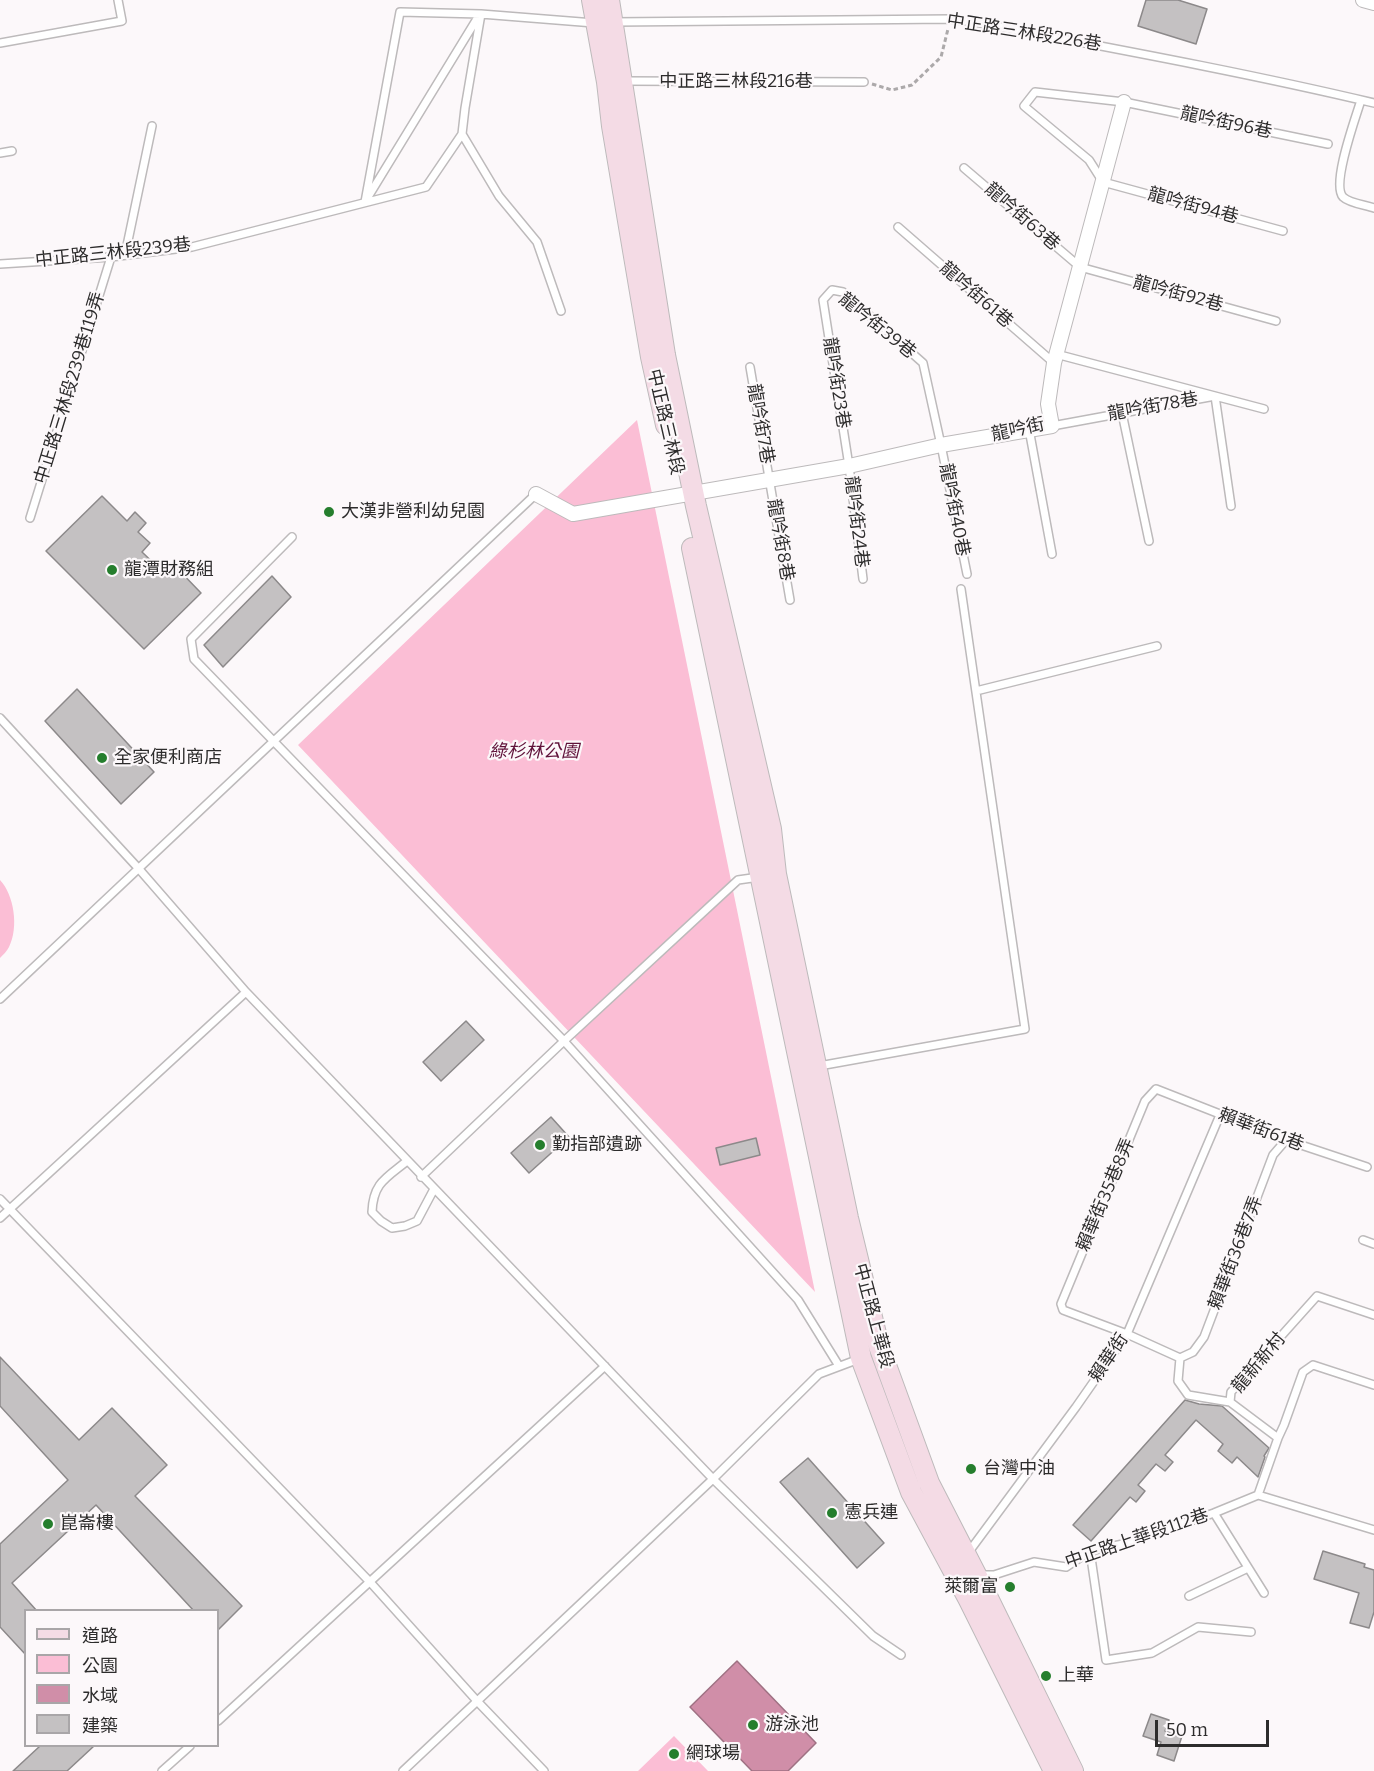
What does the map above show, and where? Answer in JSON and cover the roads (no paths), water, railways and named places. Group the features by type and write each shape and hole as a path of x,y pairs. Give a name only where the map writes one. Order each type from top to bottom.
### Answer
{"main road":[{"name":"中正路三林段","path":"592,0 604,23 665,355 688,495 753,842"},
{"name":"中正路三林段","path":"604,23 609,0"},
{"name":"中正路三林段","path":"688,495 771,829"},
{"name":"中正路上華段","path":"771,829 768,875 861,1358 911,1492 1054,1771"},
{"name":"中正路上華段","path":"753,842 768,875 817,1067 848,1218 879,1346 929,1483 1073,1771"}],"street":[{"name":"龍吟街","path":"536,494 573,514 849,466 941,445 1052,426 1048,404 1055,358 1124,102"}],"lane":[{"path":"0,43 122,21 118,0"},
{"path":"365,202 400,12 481,14 604,23"},
{"path":"365,202 481,14"},
{"name":"中正路三林段239巷","path":"0,264 111,257 192,247 426,187 462,134 481,14"},
{"name":"中正路三林段226巷","path":"604,23 951,19 1177,60 1374,103"},
{"name":"中正路三林段216巷","path":"614,82 864,82"},
{"name":"龍吟街96巷","path":"1103,182 1089,160 1024,106 1035,92 1124,102 1328,144"},
{"path":"1361,100 1345,148 1340,185 1341,195 1345,199 1374,208"},
{"path":"125,255 152,126"},
{"path":"462,134 499,196 537,242 561,311"},
{"path":"0,153 12,151"},
{"name":"龍吟街63巷","path":"964,168 1080,267"},
{"name":"龍吟街94巷","path":"1103,182 1283,231"},
{"name":"龍吟街61巷","path":"898,227 1055,358"},
{"name":"中正路三林段239巷119弄","path":"30,518 111,257"},
{"name":"龍吟街92巷","path":"1080,267 1275,321"},
{"name":"龍吟街39巷","path":"824,300 832,290 843,292 923,363 941,445"},
{"name":"龍吟街23巷","path":"824,300 849,466"},
{"path":"1055,358 1264,409"},
{"name":"龍吟街7巷","path":"750,367 769,480"},
{"name":"龍吟街78巷","path":"1052,426 1215,396 1231,506"},
{"path":"1122,413 1149,541"},
{"path":"1029,429 1052,554"},
{"name":"龍吟街40巷","path":"941,445 967,574"},
{"name":"龍吟街24巷","path":"849,466 863,579"},
{"name":"龍吟街8巷","path":"769,480 790,600"},
{"path":"0,999 536,494"},
{"path":"292,537 191,639 194,659 564,1041 798,1300 839,1366"},
{"path":"817,1067 1025,1029 961,589"},
{"path":"976,691 1157,646"},
{"path":"0,718 139,868 246,992 421,1177 713,1479 873,1636 901,1655"},
{"path":"421,1177 738,880 768,875"},
{"path":"0,1218 246,992"},
{"name":"賴華街61巷","path":"1156,1089 1286,1140 1367,1167"},
{"name":"賴華街35巷8弄","path":"1127,1334 1063,1310 1061,1304 1145,1101 1156,1089"},
{"name":"賴華街","path":"955,1576 966,1556 1127,1334 1220,1115"},
{"name":"賴華街36巷7弄","path":"1180,1358 1193,1352 1204,1337 1273,1155 1286,1140"},
{"path":"407,1161 379,1184 375,1192 372,1212 392,1228 405,1226 417,1221 434,1189"},
{"path":"0,1199 370,1582 477,1701 544,1771"},
{"path":"1363,1240 1374,1244"},
{"name":"龍新新村","path":"1278,1438 1230,1402 1231,1392 1317,1296 1374,1315"},
{"path":"1127,1334 1180,1358 1178,1381 1188,1395 1230,1402"},
{"path":"403,1771 713,1479 819,1374 861,1358 879,1346"},
{"path":"1374,1384 1313,1365 1304,1372 1258,1495 1374,1530"},
{"path":"219,1720 605,1366"},
{"name":"中正路上華段112巷","path":"955,1576 994,1575 1034,1562 1066,1567 1090,1551 1124,1544 1258,1495"},
{"path":"1214,1513 1264,1593"},
{"path":"1090,1551 1106,1660 1152,1653 1198,1628 1251,1632"},
{"path":"1189,1596 1248,1568"},
{"path":"162,1771 189,1747"}],"water":[{"name":"游泳池","path":"737,1661 816,1743 788,1771 752,1771 690,1707"}],"place":[{"name":"大漢非營利幼兒園","path":"329,512"},
{"name":"龍潭財務組","path":"112,570"},
{"name":"全家便利商店","path":"102,758"},
{"name":"勤指部遺跡","path":"540,1145"},
{"name":"台灣中油","path":"971,1469"},
{"name":"憲兵連","path":"832,1513"},
{"name":"崑崙樓","path":"48,1524"},
{"name":"萊爾富","path":"1010,1587"},
{"name":"上華","path":"1046,1676"},
{"name":"游泳池","path":"753,1725"},
{"name":"網球場","path":"674,1754"}],"park label":[{"name":"綠杉林公園","path":"534,752"}]}
